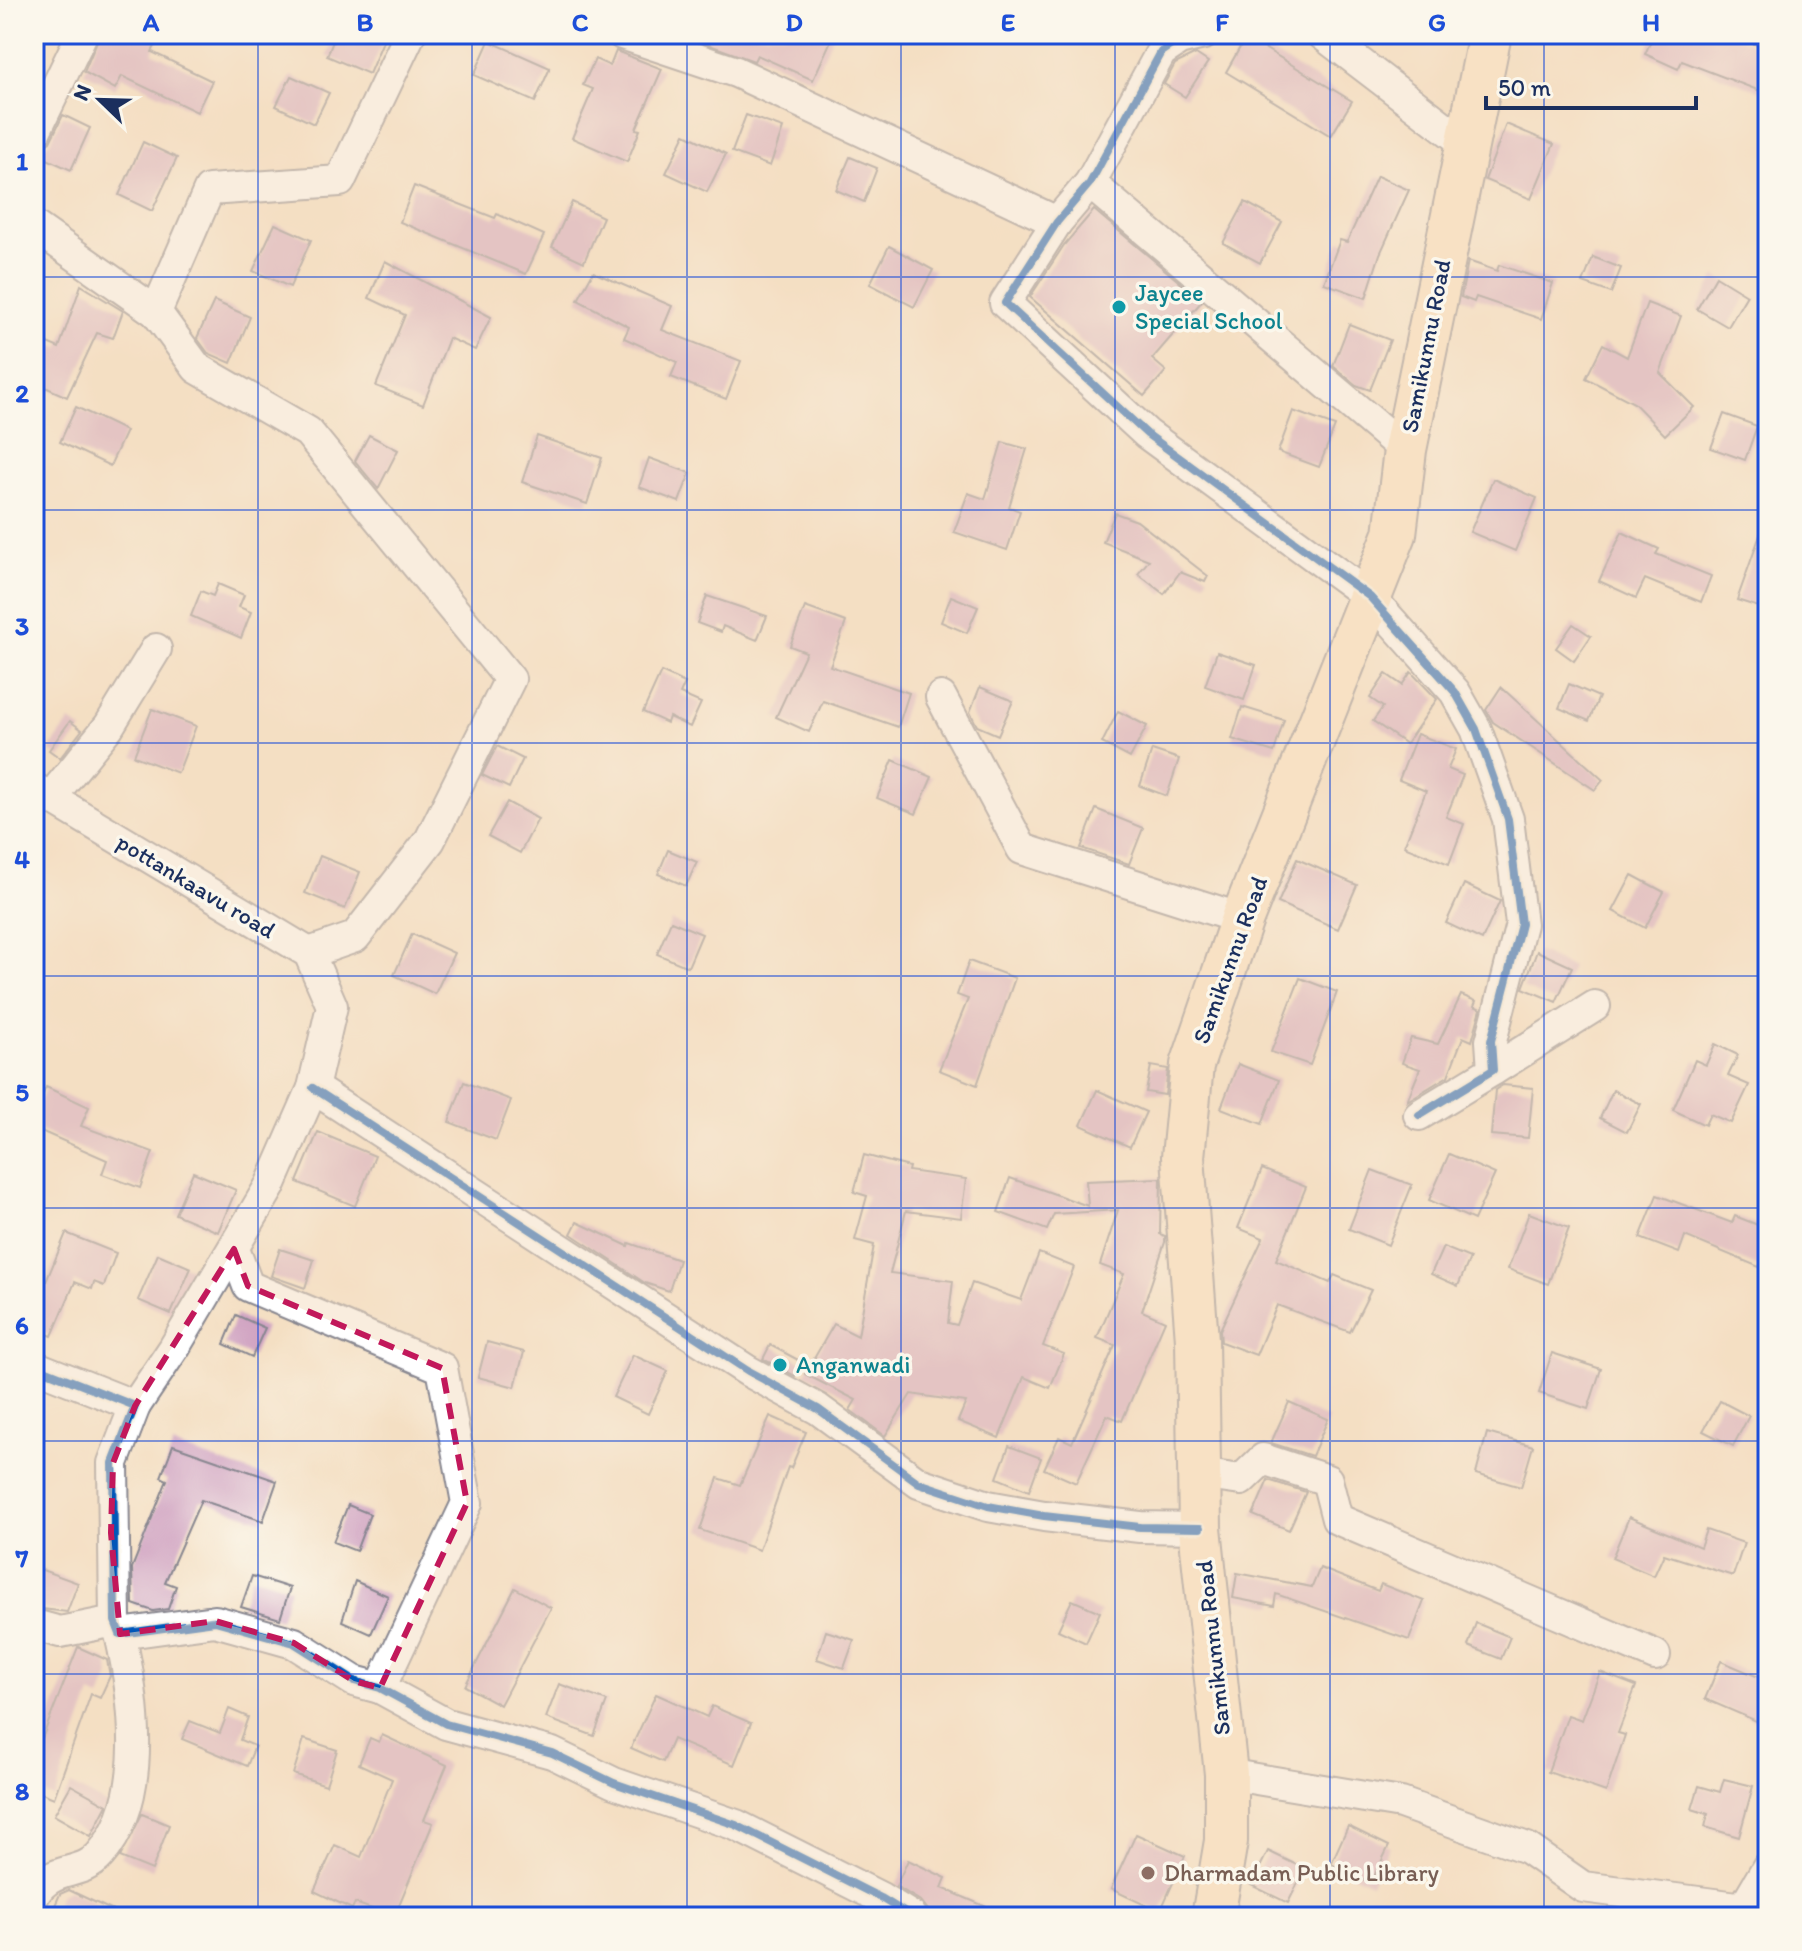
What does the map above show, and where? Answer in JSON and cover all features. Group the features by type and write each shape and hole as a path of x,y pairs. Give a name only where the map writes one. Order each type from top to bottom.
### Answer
{"main road":[{"name":"Samikunnu Road","path":"1213,1917 1226,1841 1226,1774 1200,1528 1197,1340 1183,1157 1192,1065 1242,919 1395,534 1405,450 1490,34"}],"street":[{"path":"34,134 82,34"},
{"path":"156,312 209,190 340,181 410,34"},
{"path":"622,34 736,72 1057,222"},
{"path":"1204,34 1179,40 1161,52 1090,183 1057,222 1005,303 1147,434 1370,597 1455,692 1476,729 1508,819 1521,924 1491,1041 1493,1070"},
{"path":"1322,34 1466,144"},
{"path":"1090,183 1405,450"},
{"path":"34,226 156,312 197,368 308,432 510,679 430,840 355,937 309,953 332,1006 313,1088 270,1186 135,1406 113,1463 117,1627 136,1721 129,1788 119,1824 100,1855 89,1864 46,1878 34,1895"},
{"path":"42,793 109,726 156,649"},
{"path":"941,697 1022,849 1242,919"},
{"name":"pottankaavu road","path":"42,793 309,953"},
{"path":"1419,1115 1595,1006"},
{"path":"313,1088 748,1371 818,1409 919,1483 988,1506 1044,1516 1140,1527 1200,1528"},
{"path":"234,1249 248,1286 442,1368 467,1503 380,1688"},
{"path":"34,1366 135,1406"},
{"path":"1199,1474 1241,1480 1263,1459 1327,1480 1337,1519 1655,1655"},
{"path":"34,1625 60,1632 215,1621 294,1643 354,1681 380,1688 446,1724 552,1753 614,1783 736,1825 877,1907 912,1917"},
{"path":"1226,1774 1401,1803 1527,1848 1583,1887 1750,1911 1768,1866"}],"highlighted area":[{"path":"234,1249 248,1286 442,1368 467,1503 380,1688 354,1681 294,1643 215,1621 120,1634 111,1533 113,1463 135,1406"}],"building":[{"path":"100,34 161,34 152,52 212,81 197,112 122,76 115,89 84,72"},
{"path":"336,34 386,34 369,74 327,56"},
{"path":"679,34 834,34 813,80 757,55 754,61"},
{"path":"1654,34 1727,34 1768,49 1768,68 1760,91 1682,61 1678,69 1645,54"},
{"path":"1246,37 1352,101 1331,136 1226,72"},
{"path":"489,41 550,68 535,102 474,75"},
{"path":"616,51 662,69 636,129 640,130 627,162 572,138 593,89 583,85 595,59 610,66"},
{"path":"1196,54 1208,62 1185,97 1164,84 1175,64"},
{"path":"291,76 329,93 314,124 276,106"},
{"path":"63,115 90,128 71,170 34,153 50,142"},
{"path":"746,115 783,128 770,166 732,152"},
{"path":"1506,124 1554,144 1531,199 1485,180"},
{"path":"685,134 726,154 707,192 666,173"},
{"path":"143,142 177,158 152,211 119,195"},
{"path":"850,157 877,168 864,202 836,190"},
{"path":"1377,176 1409,190 1380,254 1366,298 1324,283 1340,240 1347,242"},
{"path":"414,186 495,218 497,214 544,235 526,274 400,222"},
{"path":"572,202 603,217 584,262 552,247"},
{"path":"1245,202 1282,222 1260,263 1223,243"},
{"name":"Jaycee Special School","path":"1094,210 1202,301 1152,359 1166,371 1144,396 1030,297 1064,245"},
{"path":"275,224 311,240 290,287 253,271"},
{"path":"889,246 933,270 914,307 870,284"},
{"path":"1593,257 1621,268 1611,293 1583,283"},
{"path":"385,261 491,317 475,350 449,338 423,405 376,386 405,315 369,298"},
{"path":"1468,261 1497,271 1499,265 1553,283 1541,319 1476,297 1474,302 1461,297"},
{"path":"593,272 672,306 662,330 741,361 726,399 671,377 677,362 624,338 629,327 578,300"},
{"path":"1716,276 1747,295 1728,327 1697,309"},
{"path":"81,285 123,311 113,338 97,333 67,397 34,382 34,354 40,340 59,348"},
{"path":"214,301 250,317 231,363 208,353 197,338"},
{"path":"1647,303 1681,316 1660,373 1694,407 1665,435 1634,403 1586,378 1603,344 1627,357"},
{"path":"1349,324 1390,340 1370,390 1356,385 1333,366"},
{"path":"76,407 126,431 110,466 60,442"},
{"path":"1293,411 1335,426 1319,467 1278,452"},
{"path":"1724,414 1757,426 1745,460 1711,448"},
{"path":"369,435 398,450 378,489 355,461"},
{"path":"537,436 602,458 587,504 522,482"},
{"path":"1002,442 1027,449 1009,507 1020,511 1007,550 954,532 968,493 985,499"},
{"path":"649,458 690,473 679,502 639,487"},
{"path":"1493,479 1537,498 1515,551 1470,532"},
{"path":"1115,513 1137,521 1208,576 1205,582 1180,572 1164,594 1138,574 1149,560 1103,542"},
{"path":"1765,521 1768,522 1768,610 1737,600"},
{"path":"1622,532 1659,549 1656,554 1711,576 1701,602 1645,579 1636,598 1599,581"},
{"path":"218,584 244,595 239,607 251,612 241,638 191,616 201,591 213,596"},
{"path":"707,596 767,616 757,640 723,626 721,632 697,623"},
{"path":"951,596 978,607 967,633 941,622"},
{"path":"805,607 846,622 830,666 909,693 898,727 823,701 809,732 776,717 806,652 790,646"},
{"path":"1573,624 1591,636 1574,661 1556,648"},
{"path":"1217,652 1256,665 1244,700 1205,686"},
{"path":"661,672 685,683 680,694 701,703 690,727 669,717 667,723 643,712"},
{"path":"1411,672 1437,699 1406,744 1373,721 1383,707 1370,698 1386,674 1402,685"},
{"path":"1569,684 1599,697 1589,721 1559,708"},
{"path":"980,687 1013,701 998,735 977,726 970,712"},
{"path":"1501,687 1603,780 1595,790 1493,722 1486,710"},
{"path":"1242,707 1284,720 1274,752 1232,739"},
{"path":"152,709 196,726 178,773 134,756"},
{"path":"1118,711 1147,726 1130,758 1102,743"},
{"path":"70,721 82,730 60,758 49,750"},
{"path":"1417,734 1456,749 1448,769 1463,775 1446,817 1464,824 1449,864 1404,846 1426,791 1399,780"},
{"path":"497,746 523,759 509,788 482,775"},
{"path":"1152,750 1179,759 1167,796 1140,786"},
{"path":"893,760 932,777 916,814 877,798"},
{"path":"507,802 538,819 520,853 488,836"},
{"path":"1096,809 1143,828 1129,864 1081,848"},
{"path":"668,850 697,862 686,886 658,874"},
{"path":"320,856 360,872 345,909 305,893"},
{"path":"1297,859 1357,885 1338,929 1278,903"},
{"path":"1632,875 1664,892 1645,928 1613,911"},
{"path":"1464,884 1500,901 1482,940 1446,923"},
{"path":"671,921 702,934 688,967 657,954"},
{"path":"412,934 454,953 435,994 394,975"},
{"path":"1537,951 1572,967 1556,1002 1523,988"},
{"path":"969,961 1015,978 977,1085 939,1070 968,999 957,995"},
{"path":"1300,978 1337,992 1310,1065 1271,1052"},
{"path":"1461,995 1476,1001 1474,1006 1481,1009 1472,1041 1463,1037 1448,1076 1407,1101 1420,1069 1402,1063 1411,1038 1438,1044"},
{"path":"1715,1044 1738,1055 1728,1076 1749,1085 1731,1123 1710,1114 1705,1125 1673,1110 1695,1060 1706,1065"},
{"path":"1238,1064 1279,1080 1262,1124 1221,1108"},
{"path":"1151,1066 1168,1069 1165,1095 1146,1092"},
{"path":"464,1082 511,1100 496,1140 449,1122"},
{"path":"1503,1085 1533,1088 1528,1138 1491,1135 1495,1090"},
{"path":"46,1087 89,1107 81,1126 153,1152 140,1188 102,1174 107,1160 34,1128 34,1115"},
{"path":"1097,1090 1146,1112 1130,1147 1081,1125"},
{"path":"1613,1090 1641,1104 1627,1132 1600,1118"},
{"path":"318,1132 375,1156 355,1206 297,1182"},
{"path":"1449,1154 1495,1174 1474,1220 1429,1200"},
{"path":"864,1155 909,1167 908,1171 966,1179 961,1218 906,1211 890,1273 953,1281 948,1323 957,1325 972,1283 1021,1300 1039,1253 1074,1267 1043,1346 1064,1354 1050,1388 1024,1377 999,1438 958,1421 966,1402 911,1394 885,1436 850,1410 856,1400 805,1374 834,1324 858,1336 874,1245 855,1240 867,1196 854,1192"},
{"path":"1262,1169 1306,1187 1276,1260 1330,1283 1334,1275 1371,1290 1350,1332 1277,1305 1256,1355 1221,1342 1220,1330 1263,1238 1238,1228"},
{"path":"1372,1170 1412,1185 1388,1245 1349,1229"},
{"path":"193,1172 236,1190 218,1232 175,1214"},
{"path":"1010,1178 1088,1206 1086,1181 1161,1178 1160,1234 1165,1236 1165,1242 1142,1311 1165,1321 1122,1421 1107,1415 1076,1483 1044,1469 1059,1437 1072,1443 1115,1345 1097,1338 1124,1274 1100,1265 1118,1210 1054,1214 1047,1230 998,1212"},
{"path":"1657,1195 1732,1223 1735,1216 1768,1229 1768,1247 1759,1267 1685,1236 1679,1253 1640,1238"},
{"path":"1529,1213 1569,1228 1548,1284 1508,1269"},
{"path":"577,1222 628,1246 629,1243 679,1260 669,1291 645,1283 571,1234"},
{"path":"66,1233 116,1253 104,1286 94,1282 92,1289 75,1282 52,1336 34,1329 34,1297 39,1299"},
{"path":"1443,1247 1470,1258 1458,1286 1431,1274"},
{"path":"280,1249 314,1260 305,1288 271,1276"},
{"path":"158,1254 191,1268 171,1314 138,1300"},
{"path":"236,1315 265,1328 252,1357 224,1344"},
{"path":"487,1342 524,1352 515,1387 478,1377"},
{"path":"770,1345 802,1362 795,1376 763,1359"},
{"path":"1552,1353 1601,1369 1588,1409 1539,1393"},
{"path":"633,1355 668,1371 648,1414 613,1397"},
{"path":"1720,1401 1749,1416 1733,1446 1703,1431"},
{"path":"1289,1402 1328,1419 1312,1456 1271,1443"},
{"path":"770,1416 806,1432 791,1468 788,1467 759,1550 700,1530 718,1478 740,1485"},
{"path":"1487,1433 1533,1446 1521,1487 1476,1474"},
{"path":"173,1445 277,1481 263,1521 201,1500 165,1582 176,1586 168,1609 153,1611 133,1604 132,1568 167,1480 161,1477"},
{"path":"1009,1446 1041,1458 1029,1491 997,1478"},
{"path":"1268,1480 1306,1492 1289,1530 1253,1515"},
{"path":"348,1505 370,1514 356,1551 333,1542"},
{"path":"1629,1517 1700,1547 1706,1530 1744,1543 1733,1576 1664,1554 1654,1576 1612,1558"},
{"path":"34,1567 78,1583 67,1612 34,1608"},
{"path":"1320,1568 1378,1591 1381,1584 1424,1601 1409,1640 1276,1594 1274,1606 1233,1598 1237,1573 1312,1587"},
{"path":"252,1576 290,1588 280,1619 241,1607"},
{"path":"355,1581 388,1596 371,1634 342,1621"},
{"path":"515,1588 551,1608 500,1705 465,1686"},
{"path":"1072,1600 1100,1612 1086,1643 1058,1630"},
{"path":"1476,1623 1510,1637 1501,1659 1468,1646"},
{"path":"826,1631 854,1640 844,1668 817,1659"},
{"path":"78,1647 107,1660 110,1676 100,1698 91,1694 54,1798 34,1790 34,1759"},
{"path":"1721,1661 1768,1681 1768,1726 1705,1699"},
{"path":"1600,1672 1636,1686 1618,1733 1625,1735 1606,1792 1548,1772 1568,1715 1582,1720"},
{"path":"559,1684 607,1701 594,1736 546,1718"},
{"path":"656,1694 707,1717 712,1706 751,1723 734,1765 673,1739 663,1762 631,1748"},
{"path":"229,1709 248,1717 240,1740 255,1746 247,1766 182,1739 190,1721 220,1733"},
{"path":"382,1735 447,1765 424,1820 433,1823 394,1917 355,1903 352,1909 314,1891 335,1845 361,1857 392,1779 359,1764 370,1738 379,1742"},
{"path":"304,1739 337,1750 326,1785 293,1774"},
{"path":"1724,1779 1753,1786 1739,1837 1705,1827 1708,1814 1692,1809 1699,1786 1720,1792"},
{"path":"71,1785 107,1805 91,1836 54,1815"},
{"path":"142,1814 169,1825 152,1870 120,1857"},
{"path":"1348,1826 1389,1846 1371,1883 1331,1864"},
{"name":"Dharmadam Public Library","path":"1136,1834 1185,1856 1160,1912 1111,1889"},
{"path":"1268,1851 1305,1869 1288,1903 1251,1885"},
{"path":"908,1860 946,1878 942,1888 1010,1917 941,1917 929,1911 922,1902 896,1886"},
{"path":"69,1890 126,1917 50,1917 60,1894"}],"cycle path":[{"path":"1204,34 1179,40 1161,52 1090,183 1057,222 1005,303 1147,434 1370,597 1455,692 1476,729 1508,819 1521,924 1491,1041 1493,1070 1419,1115"},
{"path":"313,1088 748,1371 818,1409 919,1483 988,1506 1044,1516 1140,1527 1200,1528"},
{"path":"34,1366 135,1406 113,1463 115,1621 120,1634 215,1621 294,1643 354,1681 380,1688 446,1724 552,1753 614,1783 736,1825 881,1898 912,1917"}],"place":[{"name":"Jaycee Special School","path":"1119,307"},
{"name":"Anganwadi","path":"780,1365"},
{"name":"Dharmadam Public Library","path":"1148,1873"}]}
